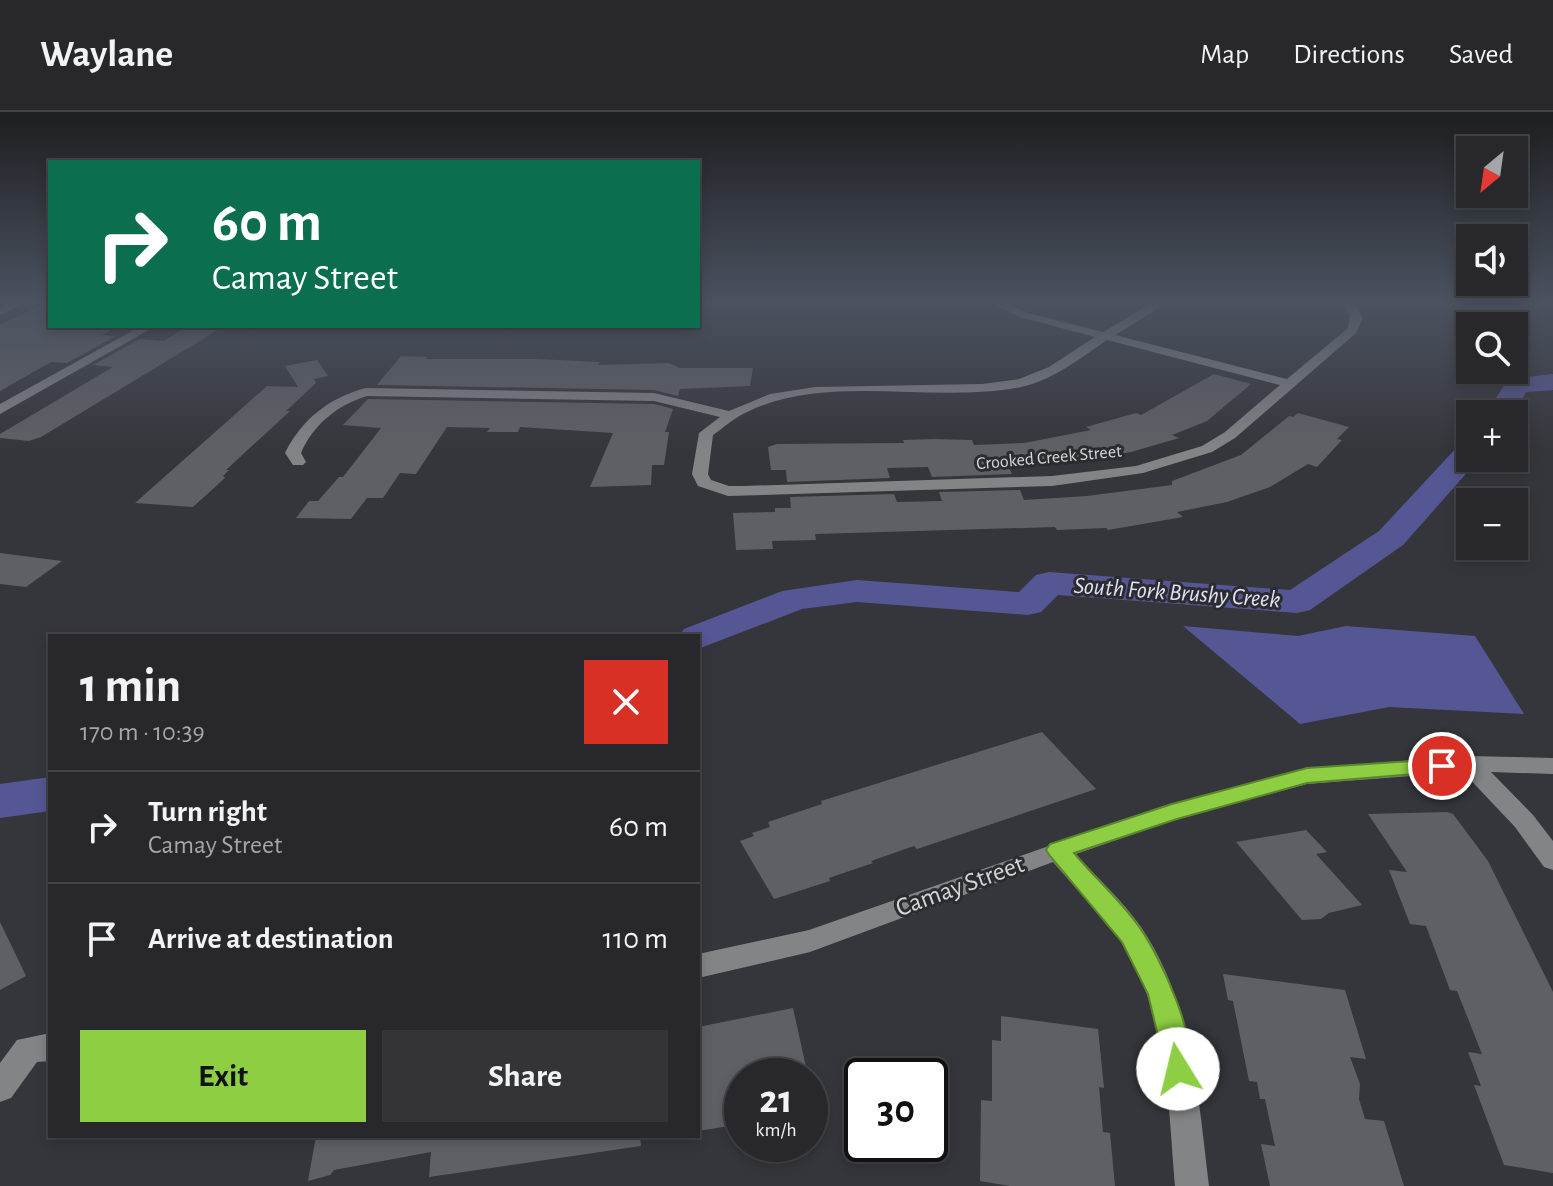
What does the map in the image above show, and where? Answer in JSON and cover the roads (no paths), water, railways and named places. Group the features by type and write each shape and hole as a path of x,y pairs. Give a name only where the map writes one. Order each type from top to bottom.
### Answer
{"street":[{"path":"4,405 105,350"},
{"path":"298,462 293,453 297,442 334,404 366,392 654,397 728,415 749,406 797,394 988,387 1018,383 1050,372 1084,350"},
{"path":"1160,350 1291,384"},
{"name":"Crooked Creek Street","path":"728,415 706,433 703,445 700,474 704,483 716,488 744,491 1052,481 1138,470 1207,449 1230,435 1328,350"},
{"path":"1469,764 1524,821 1553,860"},
{"name":"Camay Street","path":"700,966 810,941 1058,850 1172,812 1307,776 1469,764 1553,766"},
{"path":"1058,850 1131,935 1161,993 1174,1039 1192,1186"},
{"path":"0,1088 28,1050 48,1047"}],"water":[{"path":"1183,626 1298,636 1346,626 1475,636 1524,714 1389,707 1300,724"}],"waterway":[{"name":"South Fork Brushy Creek","path":"1508,400 1517,385 1553,382"},
{"name":"South Fork Brushy Creek","path":"700,636 795,599 857,591 1028,604 1049,583 1297,602 1391,538 1456,466"},
{"name":"South Fork Brushy Creek","path":"0,801 48,794"}]}
